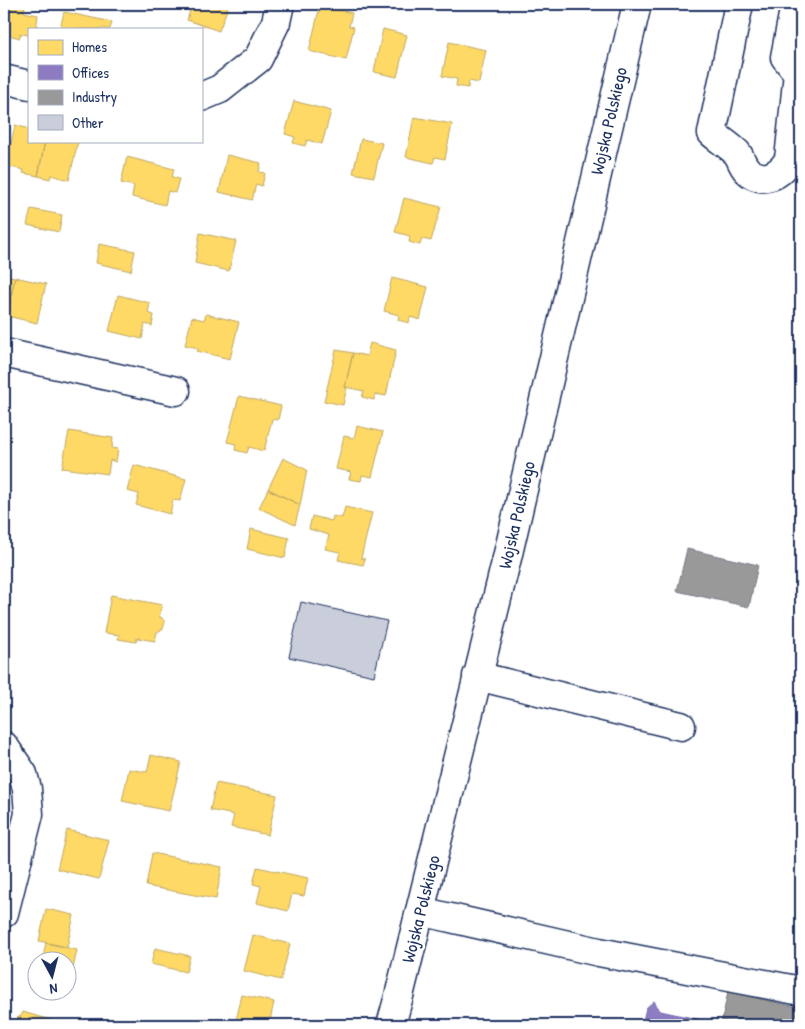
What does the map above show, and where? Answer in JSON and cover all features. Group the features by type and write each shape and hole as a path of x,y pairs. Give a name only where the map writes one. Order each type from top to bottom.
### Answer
{"main road":[{"path":"202,97 220,89 258,60 276,22 280,4"},
{"name":"Wojska Polskiego","path":"391,1025 511,543 637,4"},
{"path":"739,4 712,133 739,155 741,163 746,170 753,175 762,177 771,177 779,173 789,159 799,75 785,56 795,4"},
{"path":"4,79 28,84"},
{"path":"4,352 176,391"},
{"path":"477,676 681,726"},
{"path":"4,746 23,774 27,789 29,814 4,913"},
{"path":"420,911 599,952 801,991"}],"building: Homes":[{"path":"4,4 25,4 24,12 38,15 36,28 28,28 28,35 20,34 20,38 4,34"},
{"path":"180,4 229,4 219,31 187,20 190,11 179,7"},
{"path":"320,6 352,13 349,26 354,27 346,60 309,51"},
{"path":"64,12 112,22 110,28 60,28"},
{"path":"383,29 407,35 397,77 374,72"},
{"path":"449,42 486,50 479,83 469,81 468,88 456,86 457,79 442,76"},
{"path":"294,101 331,111 322,144 307,140 305,146 293,143 295,137 285,134"},
{"path":"414,117 452,124 445,159 435,157 433,163 406,157"},
{"path":"15,125 28,129 28,142 45,142 38,176 23,173 24,170 6,166"},
{"path":"361,139 382,143 374,177 353,173"},
{"path":"45,142 78,142 69,180 51,175 50,179 38,176"},
{"path":"227,155 261,163 259,172 265,173 262,186 256,184 252,200 219,192"},
{"path":"127,157 174,169 172,177 179,179 175,193 168,191 165,205 132,197 134,186 121,183"},
{"path":"404,198 441,207 431,241 422,239 420,245 409,242 410,236 395,232"},
{"path":"31,209 62,215 59,232 27,225"},
{"path":"200,233 236,241 229,271 195,263"},
{"path":"99,244 135,251 131,271 96,263"},
{"path":"4,275 15,277 7,316 4,315"},
{"path":"15,277 46,284 37,323 7,316"},
{"path":"392,278 428,287 420,320 410,317 409,323 398,320 399,315 384,311"},
{"path":"118,295 150,303 148,313 154,315 152,326 145,324 142,339 109,331"},
{"path":"206,314 239,322 230,359 197,351 198,348 185,345 192,317 204,320"},
{"path":"370,343 396,350 386,396 375,394 374,400 362,397 364,391 345,387 353,353 367,356"},
{"path":"336,350 353,353 343,405 324,401"},
{"path":"239,396 281,406 278,420 272,419 264,451 249,447 247,453 235,450 236,444 227,442"},
{"path":"357,426 383,432 372,477 362,475 361,481 349,479 351,472 336,469 344,436 354,438"},
{"path":"69,431 113,438 112,448 118,449 116,462 110,460 108,474 62,468"},
{"path":"283,458 307,470 300,505 268,489"},
{"path":"134,465 186,479 180,501 173,500 170,514 136,505 139,494 127,491"},
{"path":"268,489 300,505 295,525 259,508"},
{"path":"345,507 372,513 361,558 365,559 363,565 338,560 340,552 325,549 329,535 309,529 312,516 332,521 333,516 342,518"},
{"path":"251,529 289,538 285,558 247,549"},
{"path":"111,595 162,605 159,617 165,622 163,629 157,632 155,641 137,638 136,642 118,639 119,635 104,633"},
{"path":"151,755 181,762 169,811 122,801 129,769 147,772"},
{"path":"216,783 277,795 268,835 231,827 234,815 210,810"},
{"path":"67,830 109,840 99,879 57,869"},
{"path":"152,853 222,867 216,899 146,886"},
{"path":"257,867 308,878 304,896 292,894 288,911 257,903 261,886 253,884"},
{"path":"46,909 74,915 67,947 39,941"},
{"path":"253,935 290,944 281,980 244,971"},
{"path":"46,943 77,950 77,952 44,952"},
{"path":"155,948 190,956 186,972 151,964"},
{"path":"242,995 274,1002 269,1025 235,1025"},
{"path":"23,1012 64,1025 16,1025 17,1018"}],"building: Offices":[{"path":"654,1001 660,1011 720,1025 642,1025 646,1008"}],"building: Industry":[{"path":"687,549 758,565 749,607 677,591"},
{"path":"728,992 801,1008 801,1025 721,1024"}],"building: Other":[{"path":"301,602 387,621 374,676 289,657"}]}
